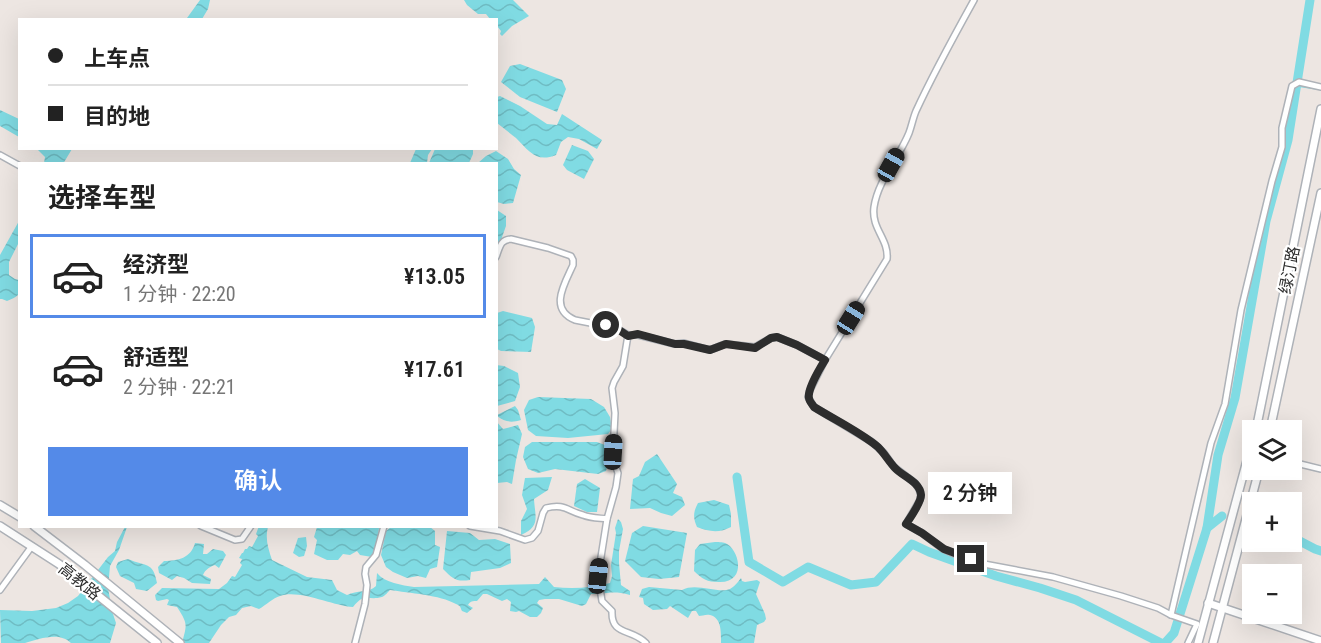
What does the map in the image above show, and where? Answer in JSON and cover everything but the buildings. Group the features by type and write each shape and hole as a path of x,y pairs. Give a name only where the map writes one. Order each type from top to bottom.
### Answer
{"main road":[{"name":"绿汀路","path":"1258,420 1321,109"},
{"path":"1304,196 1320,198"},
{"name":"绿汀路","path":"1272,420 1320,198"},
{"path":"1198,643 1242,479"},
{"path":"1213,643 1256,480"},
{"path":"0,505 18,517"},
{"name":"高教路","path":"0,526 59,564 157,643"},
{"name":"高教路","path":"37,528 180,643"},
{"path":"1208,603 1321,641"}],"street":[{"path":"974,0 916,112 909,133 876,197 873,210 874,223 888,251 887,259 825,360 808,397 814,407 872,442 894,467 915,483 921,495 920,500 906,524 944,549 984,564 1053,578 1158,608 1197,624 1188,643"},
{"path":"1174,615 1210,443 1226,404 1241,310 1282,147 1282,128 1292,86 1299,82 1321,87"},
{"path":"0,155 18,165"},
{"path":"498,252 502,242 511,239 571,256 573,265 560,301 565,314 575,320 616,328 628,336 638,334 710,350 726,344 755,348 777,337 825,360"},
{"path":"628,336 623,366 612,388 615,413 613,452 618,473 607,519 598,576 600,597 612,611 614,625 636,635 646,643"},
{"path":"1302,464 1321,469"},
{"path":"482,528 500,531 525,540 532,538 538,531 546,508 554,506 565,507 583,516 607,519"},
{"path":"206,528 235,540 243,539 250,528"},
{"path":"355,643 365,604 366,567 375,555 383,528"},
{"path":"0,590 32,546"}],"water":[{"path":"200,0 210,0 203,18 187,18"},
{"path":"464,0 513,0 529,16 512,26 502,36 498,27 498,18 478,14"},
{"path":"520,64 562,80 566,89 557,112 520,97 501,82 510,66"},
{"path":"498,97 520,106 547,124 557,125 562,114 602,140 597,149 579,139 568,137 561,142 556,155 538,157 498,124"},
{"path":"0,110 18,119 18,136 0,126"},
{"path":"572,145 588,151 594,159 584,179 567,170 563,165"},
{"path":"38,150 71,150 64,162 44,162 45,157"},
{"path":"416,150 431,150 427,162 410,162"},
{"path":"435,150 473,150 469,162 429,162"},
{"path":"496,151 508,159 521,175 513,203 498,202 498,162 479,162"},
{"path":"498,211 506,216 506,226 498,248"},
{"path":"18,223 18,244 9,262 9,275 18,280 18,294 7,301 0,299 0,255"},
{"path":"503,311 532,318 535,327 531,352 498,350 498,313"},
{"path":"498,365 518,373 520,387 515,401 498,406"},
{"path":"538,397 591,399 604,407 610,417 612,429 608,434 568,438 536,436 528,430 524,410 529,400"},
{"path":"515,406 521,420 503,420 498,414"},
{"path":"498,423 503,429 518,425 522,434 512,484 498,483"},
{"path":"532,442 597,442 605,445 610,458 606,471 598,474 555,469 538,473 528,469 523,457 525,447"},
{"path":"657,454 677,484 673,493 682,497 685,505 672,516 650,508 630,509 633,479 639,476 645,462"},
{"path":"552,477 548,490 534,499 536,516 532,528 521,535 521,521 527,509 522,495 525,478"},
{"path":"585,479 600,488 597,512 587,512 574,506 577,484"},
{"path":"714,500 729,505 731,527 714,531 697,527 694,515 698,503"},
{"path":"618,519 623,529 619,551 621,585 630,591 630,595 614,592 591,594 586,604 582,606 559,599 539,600 537,603 543,608 537,617 530,617 519,611 510,611 511,602 507,599 502,601 487,594 483,594 477,601 470,603 468,605 473,608 467,613 462,611 458,605 442,598 390,590 382,597 361,600 353,607 288,594 277,597 259,609 251,606 242,608 221,625 209,643 182,643 186,628 183,617 177,607 167,605 169,600 158,601 155,595 162,588 219,589 232,576 235,577 242,565 240,563 242,559 239,558 245,549 252,547 258,536 256,534 258,528 268,528 267,540 272,560 307,577 332,580 337,590 347,595 366,591 376,586 377,573 389,581 414,587 539,584 545,577 554,587 596,586 610,583 615,528"},
{"path":"643,526 687,533 679,577 659,579 641,577 625,561 632,533"},
{"path":"127,528 119,550 110,566 108,588 116,623 110,643 71,643 61,637 55,637 25,643 1,643 0,610 32,611 56,608 68,603 78,596 115,551 117,542"},
{"path":"317,528 379,528 377,545 372,557 360,555 357,551 350,555 343,554 338,560 327,560 314,554 317,540 314,537"},
{"path":"390,528 431,528 435,531 435,545 440,547 437,567 430,569 426,578 418,576 407,578 393,572 386,567 381,555 386,531"},
{"path":"447,531 470,533 479,540 495,539 510,544 511,563 500,568 471,572 470,580 455,579 443,569"},
{"path":"306,537 307,546 304,556 299,557 293,553 298,538"},
{"path":"715,542 730,546 737,558 737,571 728,581 708,581 694,571 695,550 700,544"},
{"path":"195,543 204,544 203,554 213,549 223,551 226,555 219,568 215,565 204,573 203,575 211,579 210,584 192,583 177,576 172,580 159,573 158,567 164,561 183,558"},
{"path":"128,559 151,568 157,583 147,591 136,589 134,583 120,576 116,567 118,562"},
{"path":"741,578 745,582 757,580 760,582 756,594 766,619 757,625 754,643 721,643 720,626 714,617 699,616 696,611 692,611 688,618 670,606 667,609 653,610 644,604 643,598 639,597 642,589 649,587 725,590 733,587"}],"waterway":[{"path":"1207,528 1218,455 1235,398 1266,221 1288,140 1310,0"},
{"path":"1297,86 1317,89"},
{"path":"737,477 749,562 783,582 808,567 851,585 876,582 912,544 996,576 1076,600 1161,643"},
{"path":"1165,643 1174,633 1207,528 1222,516"},
{"path":"1302,542 1321,551"}],"route":[{"path":"606,325 623,331 628,336 638,334 710,350 726,344 755,348 777,337 825,360 810,390 808,397 810,402 834,420 872,442 899,472 915,483 921,495 920,500 906,524 944,549 971,559"}]}
